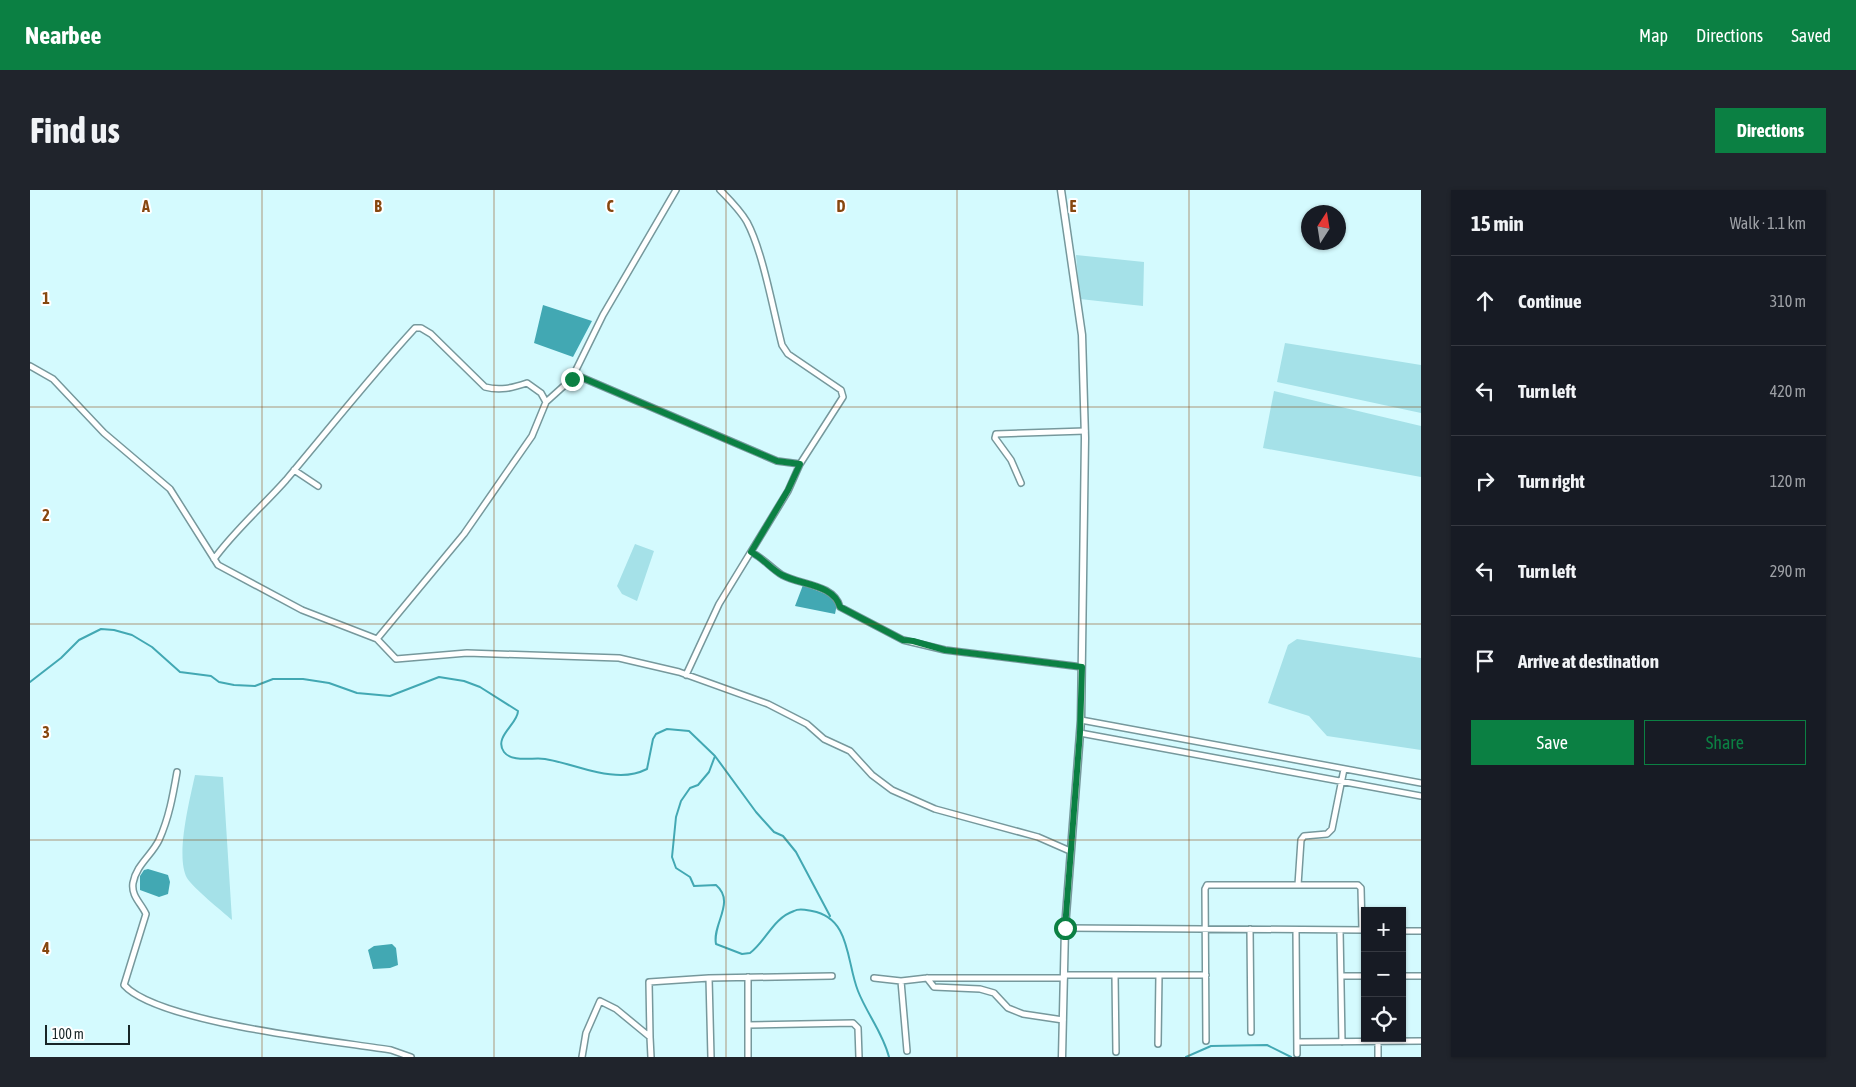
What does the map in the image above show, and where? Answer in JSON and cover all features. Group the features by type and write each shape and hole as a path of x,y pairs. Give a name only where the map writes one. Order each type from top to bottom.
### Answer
{"street":[{"path":"572,379 603,315 676,190"},
{"path":"686,675 719,604 788,490 800,464 843,397 841,390 788,354 782,345 759,257 747,223 734,203 720,190"},
{"path":"1061,190 1082,335 1085,431 1081,720 1065,928 1062,1057"},
{"path":"214,559 226,542 261,508 294,470 414,328 421,328 431,334 485,387 495,390 510,389 527,383 541,393 546,402"},
{"path":"30,366 54,379 104,433 170,489 218,565 302,610 377,639 396,659 467,654 619,658 686,675 768,704 806,724 824,738 850,751 872,775 892,790 935,809 1038,837 1070,851"},
{"path":"377,639 464,534 532,436 546,402 576,375 777,461 800,464"},
{"path":"1021,484 1011,460 995,438 996,434 1085,431"},
{"path":"294,470 318,486"},
{"path":"751,552 763,558 781,575 828,592 838,599 840,607 903,640 945,650 1082,667"},
{"path":"1081,720 1421,783"},
{"path":"1080,732 1421,796"},
{"path":"1298,885 1301,840 1304,836 1327,834 1332,829 1344,769"},
{"path":"177,772 164,829 154,849 138,867 133,882 134,895 146,914 124,985 137,997 156,1006 240,1026 391,1050 411,1057"},
{"path":"1206,1041 1205,889 1210,884 1361,886 1362,907"},
{"path":"1065,928 1361,930"},
{"path":"1250,929 1251,1032"},
{"path":"1296,930 1297,1054"},
{"path":"1340,930 1342,1042"},
{"path":"1406,931 1421,931"},
{"path":"1114,975 1116,1052"},
{"path":"1158,1044 1159,975"},
{"path":"874,978 901,981 927,978 1206,975"},
{"path":"651,1057 649,982 709,978 832,976"},
{"path":"1341,976 1361,976"},
{"path":"1406,976 1421,976"},
{"path":"748,977 748,1057"},
{"path":"709,978 711,1057"},
{"path":"927,978 934,986 980,989 994,993 1008,1008 1023,1014 1063,1020"},
{"path":"901,981 907,1051"},
{"path":"582,1057 586,1034 600,1001 616,1009 650,1037"},
{"path":"748,1025 853,1023 858,1028 858,1057"},
{"path":"1406,1040 1421,1040"},
{"path":"1297,1042 1361,1041"},
{"path":"1378,1042 1378,1057"}],"shaded area":[{"path":"1076,255 1144,262 1143,306 1080,299"},
{"path":"543,305 592,321 573,357 534,343"},
{"path":"1285,343 1421,365 1421,413 1277,382"},
{"path":"1274,391 1421,426 1421,477 1263,448"},
{"path":"635,544 654,551 637,601 622,594 617,586"},
{"path":"803,585 838,599 835,614 795,606"},
{"path":"1297,639 1421,658 1421,750 1327,736 1309,716 1268,703 1288,645"},
{"path":"195,775 223,777 232,920 190,882 184,868 182,856 183,842"},
{"path":"148,869 168,875 170,882 168,894 159,897 140,890 140,876 144,870"},
{"path":"392,944 396,948 398,965 390,968 373,969 368,950 374,946"}],"waterway":[{"path":"30,682 61,658 79,640 101,629 132,635 152,647 180,672 211,676 219,682 234,685 255,686 273,679 303,679 329,683 357,693 390,696 439,677 464,681 480,687 518,711 517,716 504,736 501,746 504,752 518,759 545,759 602,773 631,774 647,769 653,739 656,734 667,729 689,731 715,756 709,772 698,785 690,788 681,801 676,817 672,857 676,868 690,877 694,886 716,885 722,892 724,906 717,929 716,944 742,954 750,953 775,924 787,914 800,909 825,915 841,931 858,991 883,1040 889,1057"},
{"path":"715,756 756,812 774,832 783,836 796,852 830,916"},
{"path":"1186,1057 1211,1046 1267,1045 1291,1057"}],"route":[{"path":"572,379 576,375 777,461 800,464 788,490 751,552 763,558 781,575 828,592 838,599 840,607 903,640 945,650 1082,667 1081,720 1065,928"}]}
